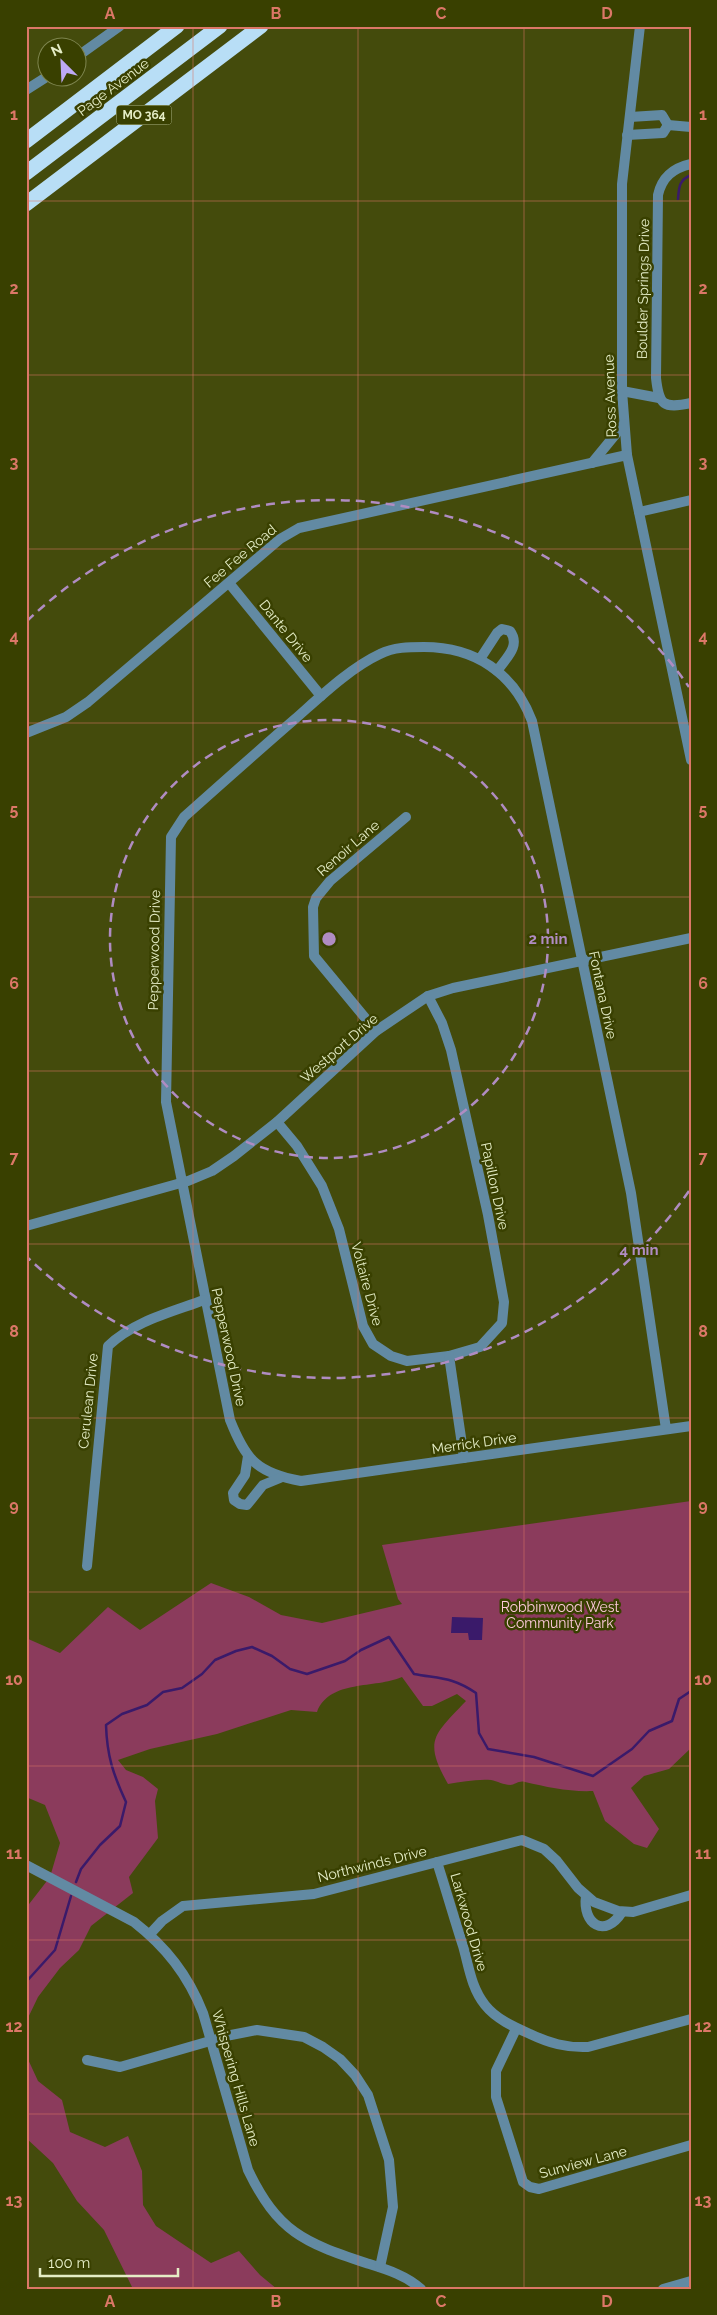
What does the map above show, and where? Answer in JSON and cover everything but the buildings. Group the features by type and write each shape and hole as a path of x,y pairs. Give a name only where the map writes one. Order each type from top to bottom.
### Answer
{"highway":[{"path":"26,141 177,26"},
{"name":"Page Avenue","path":"26,173 220,26"},
{"name":"MO 364","path":"26,204 261,26"}],"street":[{"path":"88,49 120,26"},
{"name":"Ross Avenue","path":"640,26 622,184 622,391 624,424 627,455 691,760"},
{"path":"26,90 38,82"},
{"path":"630,117 662,115 668,125"},
{"path":"668,125 691,127"},
{"path":"627,135 663,133 668,125"},
{"name":"Boulder Springs Drive","path":"658,398 656,378 658,194 660,185 666,176 683,165 691,164"},
{"path":"622,391 658,398 663,403 676,406 691,403"},
{"path":"592,463 624,424"},
{"name":"Fee Fee Road","path":"26,733 66,717 88,702 280,539 298,528 316,522 627,455"},
{"path":"639,512 691,500"},
{"name":"Dante Drive","path":"229,583 322,696"},
{"path":"480,660 497,633 502,629 510,631 515,638 515,645 497,671"},
{"name":"Pepperwood Drive","path":"263,1470 242,1449 230,1420 214,1335 204,1300 166,1102 170,837 184,817 322,696 379,654 406,646 460,650 497,671"},
{"name":"Fontana Drive","path":"497,671 520,695 532,721 634,1208 666,1429"},
{"name":"Renoir Lane","path":"376,1031 314,956 313,907 316,898 330,881 406,817"},
{"name":"Westport Drive","path":"26,1226 181,1182 212,1171 277,1122 376,1031 428,996 453,988 691,938"},
{"name":"Papillon Drive","path":"428,996 442,1023 451,1050 488,1215 504,1302 502,1323 493,1335 480,1347 449,1356"},
{"name":"Voltaire Drive","path":"277,1122 297,1146 322,1186 340,1229 363,1326 373,1344 391,1356 407,1362 449,1356"},
{"name":"Cerulean Drive","path":"87,1566 105,1358 108,1346 120,1336 148,1320 204,1300"},
{"path":"449,1356 464,1458"},
{"name":"Merrick Drive","path":"263,1470 280,1478 301,1481 691,1426"},
{"path":"248,1456 244,1475 233,1493 234,1500 240,1504 247,1504 263,1485 280,1478"},
{"name":"Northwinds Drive","path":"150,1934 162,1921 183,1906 314,1894 522,1840 544,1849 557,1860 578,1888 594,1902 622,1912 633,1912 691,1895"},
{"name":"Larkwood Drive","path":"437,1862 465,1954 470,1979 486,2006 497,2017 516,2029 554,2044 571,2048 588,2048 691,2019"},
{"name":"Whispering Hills Lane","path":"26,1865 116,1911 150,1934 175,1961 186,1978 203,2013 248,2170 259,2193 274,2215 298,2234 322,2248 380,2267 399,2275 421,2289"},
{"name":"Northwinds Drive","path":"586,1896 585,1906 589,1919 596,1925 602,1927 610,1925 616,1921 622,1912"},
{"name":"Sunview Lane","path":"516,2029 496,2071 496,2097 518,2168 524,2182 530,2187 539,2189 564,2183 691,2146"},
{"path":"87,2060 120,2067 256,2030 304,2037 340,2059 355,2075 368,2095 389,2160 392,2207 380,2267"},
{"path":"663,2289 691,2280"}],"green space":[{"name":"Robbinwood West Community Park","path":"691,1501 691,1748 669,1769 644,1776 631,1788 659,1829 647,1848 634,1844 605,1821 593,1791 567,1790 523,1782 508,1785 491,1780 474,1780 448,1784 440,1769 434,1747 436,1739 446,1722 466,1701 457,1694 432,1706 423,1706 402,1677 391,1681 342,1690 332,1694 323,1702 317,1712 291,1710 217,1734 150,1749 118,1760 126,1770 143,1777 158,1789 155,1801 158,1838 129,1877 133,1893 91,1926 79,1950 60,1968 38,1997 26,2022 26,1908 50,1877 60,1843 45,1805 26,1797 26,1638 60,1653 108,1607 140,1630 211,1583 249,1597 281,1615 322,1623 402,1604 398,1599 382,1545"},
{"path":"26,2055 38,2081 62,2100 70,2132 105,2147 128,2136 142,2171 143,2205 156,2226 211,2263 239,2251 260,2275 277,2289 133,2289 104,2230 77,2201 53,2163 26,2138"}],"shaded area":[{"path":"452,1617 483,1618 482,1640 469,1640 468,1633 451,1633"}],"waterway":[{"path":"678,199 680,184 691,175"},
{"path":"76,1882 81,1869 100,1845 120,1826 126,1802 111,1765 106,1725 122,1714 147,1705 163,1692 182,1688 202,1674 215,1660 236,1651 252,1647 272,1656 290,1669 307,1674 345,1661 361,1650 389,1637 414,1674 453,1681 476,1693 479,1733 488,1749 534,1757 593,1776 632,1749 649,1731 672,1721 679,1699 691,1691"},
{"path":"26,1982 55,1950 71,1896"}]}
